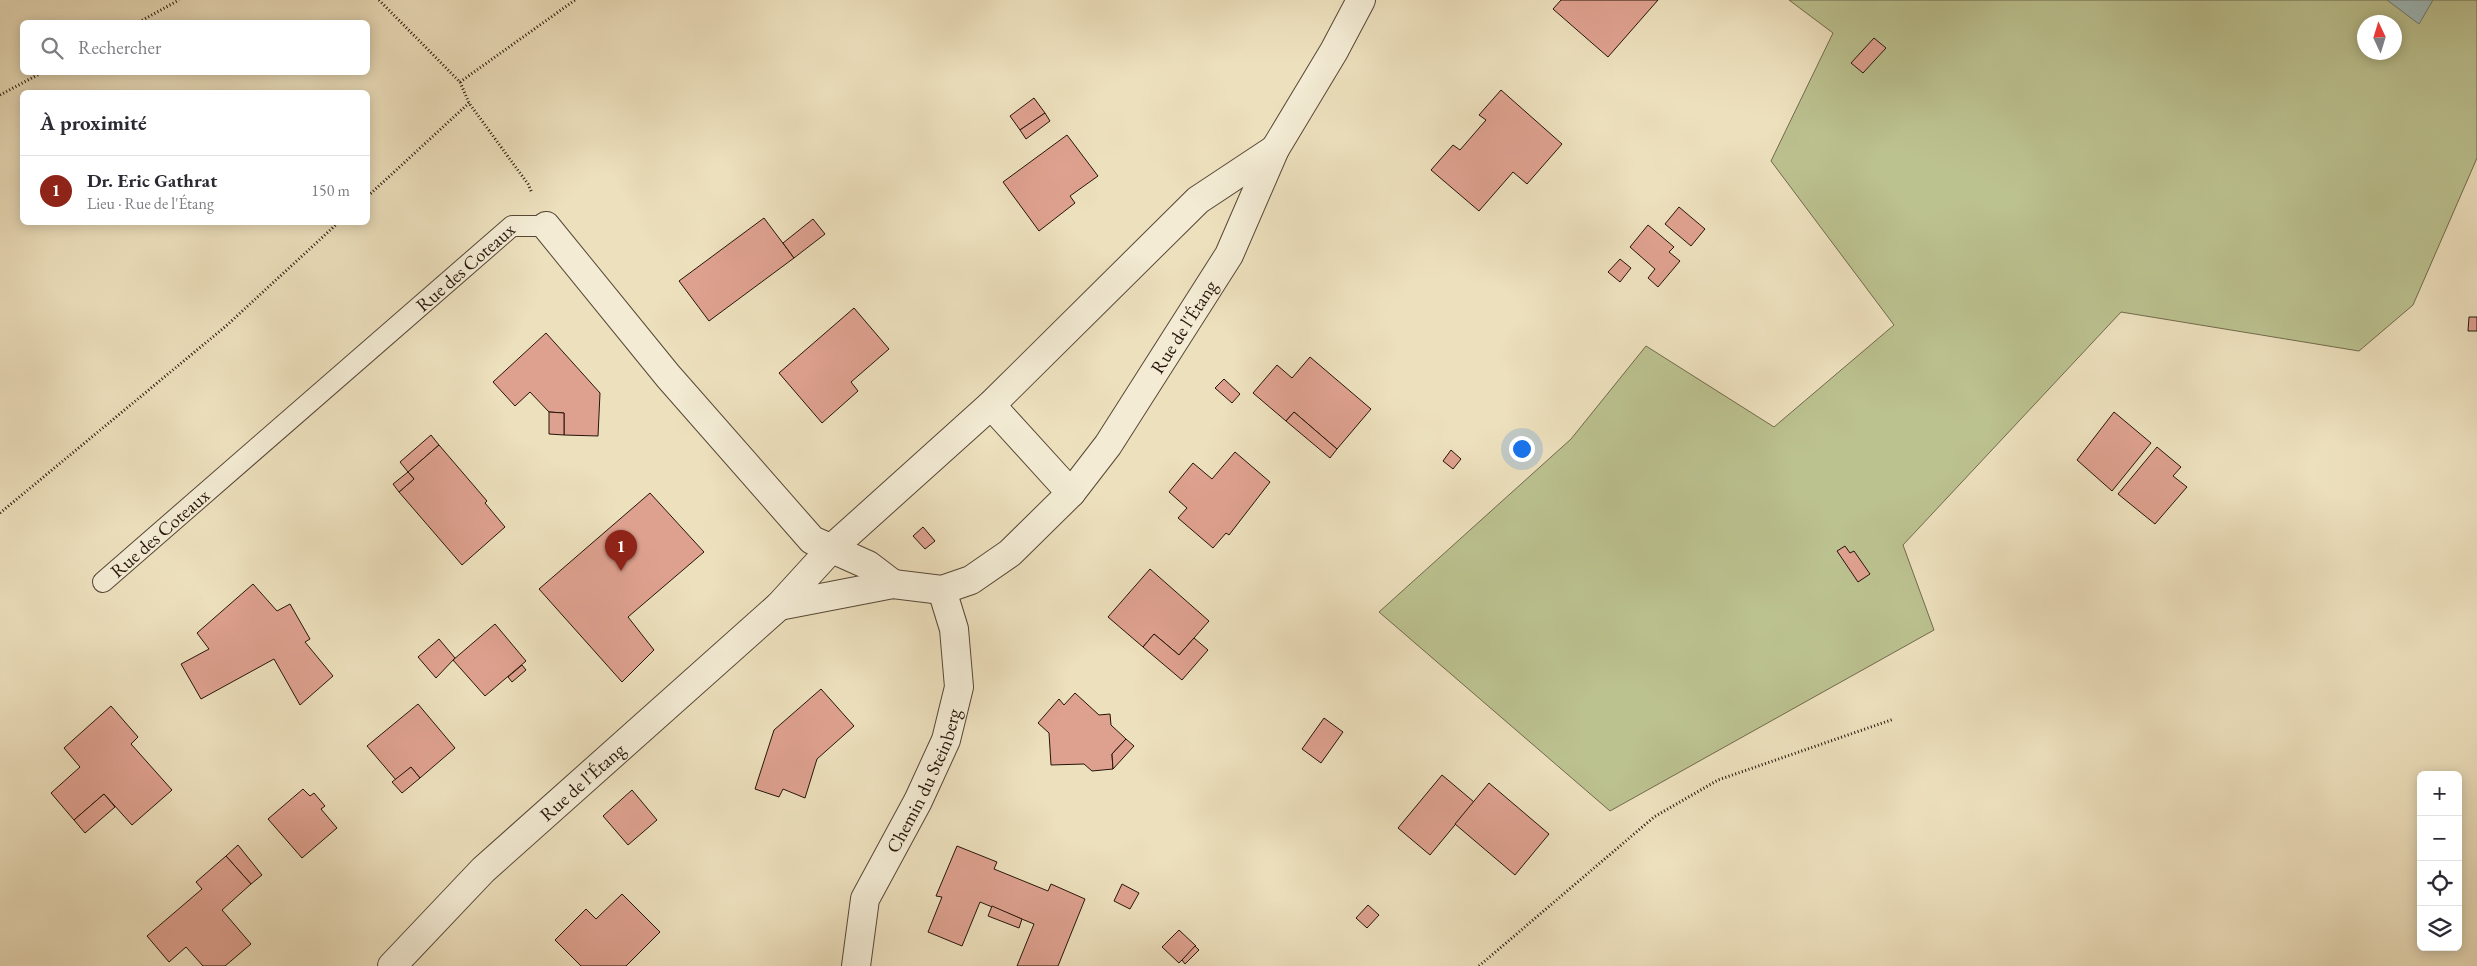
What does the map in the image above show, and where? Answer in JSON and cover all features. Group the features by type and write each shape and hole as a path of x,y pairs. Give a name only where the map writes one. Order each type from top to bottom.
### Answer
{"street":[{"name":"Rue de l'Étang","path":"779,606 893,584 942,590 971,580 1010,553 1071,493 1108,445 1230,255 1274,149 1334,51 1361,0"},
{"name":"Rue de l'Étang","path":"392,966 483,870 779,606 831,549 991,405 1198,200 1274,149"},
{"name":"Rue des Coteaux","path":"546,226 668,376 812,540 868,565 893,584"},
{"path":"991,405 1071,493"},
{"name":"Chemin du Steinberg","path":"856,966 865,899 918,801 946,740 959,687 954,629 942,590"}],"lane":[{"name":"Rue des Coteaux","path":"103,582 512,226 546,226"}],"path":[{"path":"143,20 179,0"},
{"path":"378,0 460,82 469,103 528,184 546,226"},
{"path":"460,82 574,0"},
{"path":"0,95 38,75"},
{"path":"370,194 469,103"},
{"path":"0,513 226,326 336,225"},
{"path":"1480,966 1654,817 1718,780 1894,719"}],"green space":[{"path":"1789,0 2477,0 2477,158 2413,305 2359,351 2121,312 1903,545 1934,630 1610,811 1379,612 1571,439 1646,346 1774,427 1894,325 1771,161 1833,33"}],"water":[{"path":"2387,0 2433,0 2419,24"}],"building":[{"path":"1561,0 1658,0 1608,57 1553,9"},
{"path":"1874,38 1886,48 1863,73 1851,63"},
{"path":"1501,90 1562,144 1527,184 1513,172 1479,211 1431,170 1453,145 1460,150 1486,120 1479,115"},
{"path":"1034,98 1045,113 1020,130 1010,116"},
{"path":"1045,113 1050,121 1026,139 1020,130"},
{"path":"1067,135 1098,176 1070,196 1075,203 1039,231 1003,182"},
{"path":"1679,207 1705,229 1691,246 1665,224"},
{"path":"764,218 794,258 709,321 679,281"},
{"path":"813,219 825,234 794,258 783,243"},
{"path":"1648,225 1674,247 1669,252 1680,261 1658,287 1648,278 1655,269 1630,247"},
{"path":"1620,259 1631,268 1620,282 1608,272"},
{"path":"854,308 889,349 851,382 858,391 822,423 779,373"},
{"path":"2469,317 2477,317 2477,331 2468,331"},
{"path":"546,333 600,393 598,436 564,435 564,413 549,412 530,392 515,406 493,382"},
{"path":"1310,357 1371,409 1337,449 1294,412 1286,421 1253,393 1277,365 1292,378"},
{"path":"1224,379 1240,394 1232,403 1215,388"},
{"path":"549,412 564,413 564,435 549,434"},
{"path":"1294,412 1337,449 1330,458 1286,421"},
{"path":"2114,412 2151,443 2112,491 2077,460"},
{"path":"431,435 439,445 408,472 400,462"},
{"path":"439,445 487,501 485,503 505,527 462,565 399,492 414,479 408,472"},
{"path":"2157,447 2181,467 2173,476 2187,487 2155,524 2118,494"},
{"path":"1451,450 1461,459 1453,469 1443,461"},
{"path":"1235,452 1270,482 1229,535 1226,533 1213,548 1178,518 1187,508 1169,492 1193,463 1212,479"},
{"path":"408,472 414,479 399,492 393,484"},
{"path":"650,493 704,552 628,617 654,650 622,682 539,589"},
{"path":"923,527 935,541 925,549 913,536"},
{"path":"1845,546 1850,553 1854,551 1870,574 1858,582 1837,551"},
{"path":"1150,569 1209,621 1179,655 1154,634 1143,647 1108,617"},
{"path":"253,584 277,611 290,604 310,639 305,642 333,676 300,705 274,659 201,699 181,664 209,649 197,633"},
{"path":"495,624 526,661 485,696 453,660"},
{"path":"1154,634 1179,655 1194,638 1208,650 1182,680 1143,647"},
{"path":"439,639 455,658 436,678 418,657"},
{"path":"522,665 526,670 512,682 508,677"},
{"path":"821,689 854,726 817,759 805,798 783,789 779,797 755,789 774,730"},
{"path":"1075,693 1099,715 1110,714 1111,725 1126,739 1112,754 1113,769 1092,771 1084,764 1051,765 1049,733 1038,723 1059,699 1064,705"},
{"path":"418,704 455,748 420,778 411,767 396,780 367,746"},
{"path":"111,706 138,737 131,744 172,790 132,825 104,794 74,820 51,793 80,767 64,748"},
{"path":"1324,718 1343,732 1321,763 1302,749"},
{"path":"1126,739 1134,746 1113,769 1112,754"},
{"path":"411,767 420,778 402,793 392,782"},
{"path":"1442,775 1474,802 1430,855 1398,828"},
{"path":"1489,783 1549,834 1515,875 1455,824"},
{"path":"303,789 310,796 314,793 325,806 321,809 337,828 302,858 268,819"},
{"path":"632,790 657,820 628,845 603,816"},
{"path":"104,794 115,807 85,833 74,820"},
{"path":"238,845 262,875 251,884 226,856"},
{"path":"957,846 997,862 994,869 1048,891 1051,884 1085,899 1058,966 1017,966 1034,924 980,902 962,946 928,932 942,897 936,896"},
{"path":"226,856 251,884 222,910 251,944 225,966 203,966 186,947 169,962 147,936 202,889 196,882"},
{"path":"1122,884 1139,893 1130,909 1114,901"},
{"path":"622,894 660,932 626,966 581,966 555,940 586,909 596,919"},
{"path":"1368,905 1379,915 1367,928 1356,918"},
{"path":"992,906 1022,919 1019,928 988,916"},
{"path":"1179,930 1196,946 1179,963 1162,947"},
{"path":"1195,946 1199,950 1185,964 1182,960"}],"place":[{"name":"Dr. Eric Gathrat","path":"621,571"}]}
